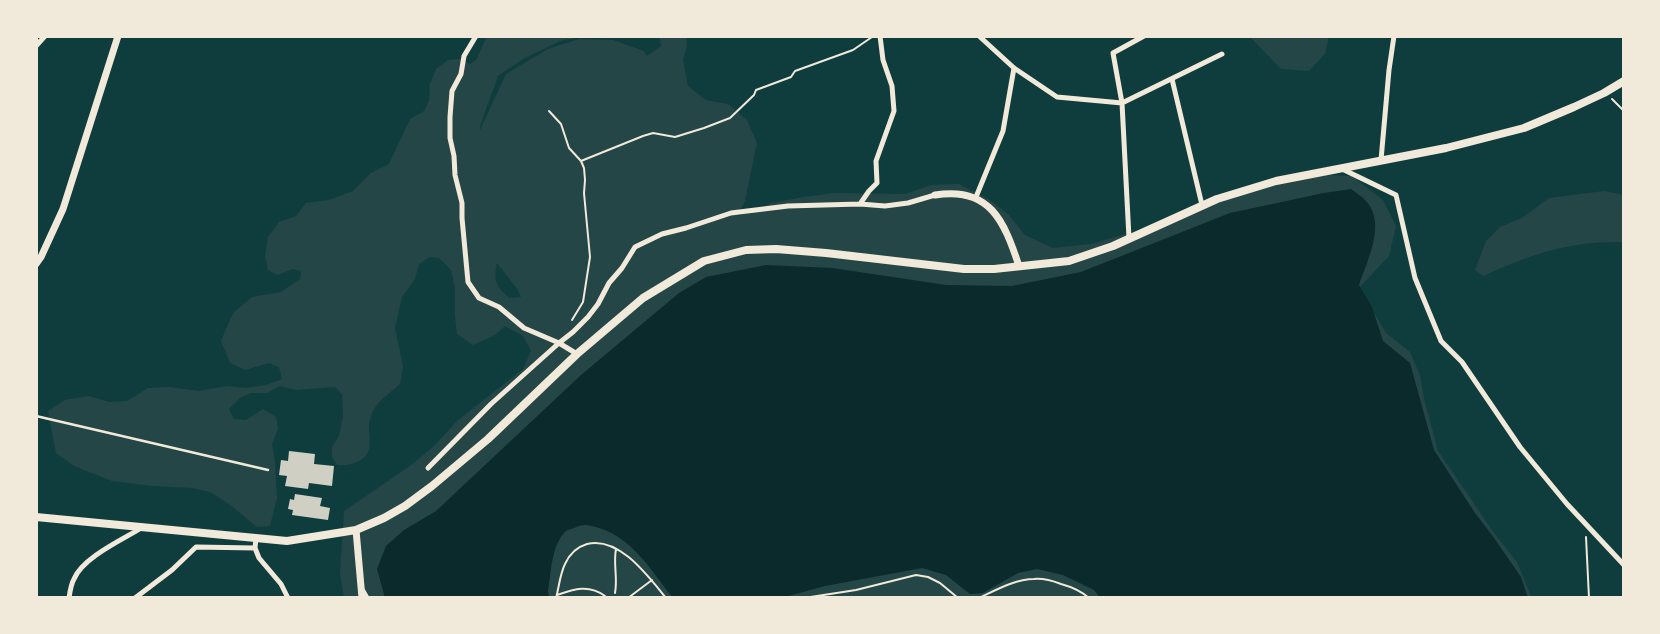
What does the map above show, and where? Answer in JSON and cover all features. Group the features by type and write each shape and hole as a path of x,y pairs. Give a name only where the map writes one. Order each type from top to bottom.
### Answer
{"main road":[{"path":"36,517 287,541 356,530 384,518 405,506 432,486 488,439 577,354 643,298 704,261 746,250 776,249 964,269 1019,266 1069,260 1113,246 1217,199 1276,181 1446,148 1524,128 1604,93 1624,81"}],"street":[{"path":"36,46 45,36"},
{"path":"36,264 63,209 118,36"},
{"path":"476,36 464,56 461,74 452,92 450,117 450,138 454,156 455,175 462,202 468,282 480,298 499,307 524,328 559,343 577,354"},
{"path":"860,204 869,190 878,184 876,161 894,111 892,86 883,60 880,36"},
{"path":"979,36 1014,68 1056,97 1122,103 1222,54"},
{"path":"1129,238 1122,103 1113,53 1144,36"},
{"path":"1381,160 1388,70 1394,36"},
{"path":"976,197 1003,131 1014,68"},
{"path":"1172,78 1202,205"},
{"path":"1340,168 1396,195 1415,278 1440,341 1462,362 1520,448 1567,504 1624,565"},
{"path":"428,468 492,404 588,317 598,304 609,283 622,268 635,247 662,234 731,213 788,206 860,204 885,206 908,203 951,192 976,197 999,218 1009,234 1019,266"},
{"path":"69,598 74,577 85,564 143,527"},
{"path":"356,530 364,596"},
{"path":"256,538 255,548 259,558 282,584 288,598"},
{"path":"135,598 172,570 196,547 255,548"}],"lane":[{"path":"36,416 268,470"}],"path":[{"path":"581,160 653,133 676,137 730,118 756,90 790,77 795,72 853,50 874,36"},
{"path":"1604,93 1624,111"},
{"path":"549,111 561,124 569,148 581,160 584,168 584,205 590,256 583,302 571,322"},
{"path":"1585,523 1589,598"},
{"path":"556,596 564,565 571,554 580,547 596,543 608,545 631,560 652,580 666,598"},
{"path":"615,593 617,582 614,563 616,549"},
{"path":"804,598 856,590 873,584 916,575 940,583 958,598"},
{"path":"979,598 1021,581 1034,579 1047,580 1069,586 1083,592 1089,598"},
{"path":"628,598 652,580"},
{"path":"556,596 579,588 598,590 605,596"},
{"path":"988,598 990,593"}],"shaded area":[{"path":"487,36 583,36 560,41 523,59 498,76 480,130 506,74 548,49 579,39 613,40 644,51 647,56 661,46 659,36 686,36 687,46 683,60 688,86 706,100 728,104 747,120 757,143 745,201 737,216 755,211 771,203 798,198 833,193 905,194 931,185 959,184 990,200 1009,215 1025,235 1053,248 1091,244 1143,229 1189,210 1302,174 1352,176 1383,200 1396,226 1389,256 1359,288 1386,333 1410,352 1420,375 1424,399 1438,451 1494,533 1517,562 1532,598 344,598 340,573 344,511 410,466 433,447 458,420 523,369 531,351 523,336 505,326 495,335 473,345 457,334 455,288 451,270 439,258 430,257 419,264 415,279 402,297 395,328 403,366 400,384 373,411 369,421 370,445 367,453 361,460 352,464 337,465 332,457 332,447 339,436 343,417 342,394 335,387 296,390 280,386 267,393 251,393 240,398 229,409 234,419 246,420 263,409 276,417 278,429 272,444 277,498 270,526 257,527 229,504 210,492 193,488 152,486 112,481 74,466 56,453 48,411 65,400 89,396 109,402 127,401 148,388 169,387 199,391 227,386 246,388 266,385 282,379 279,367 269,363 245,370 230,363 221,341 233,313 252,297 281,292 300,279 301,271 293,269 277,275 268,270 265,255 268,237 279,222 296,216 306,203 329,200 353,191 371,173 389,164 410,119 424,111 429,101 430,84 436,69 448,60 459,59 470,64 476,60","holes":["497,263 518,290 521,297 509,298 501,290 495,274"]},
{"path":"1249,36 1329,36 1325,54 1309,71 1281,69"},
{"path":"1351,189 1367,202 1375,221 1373,243 1359,285 1372,307 1383,341 1410,363 1434,450 1475,513 1521,577 1528,598 1100,598 1094,590 1063,575 1037,569 1018,573 983,593 970,594 946,575 922,568 825,586 781,598 673,598 650,567 622,540 599,528 580,525 567,530 556,546 552,561 548,591 549,598 385,598 377,569 386,546 404,530 436,511 581,375 679,293 706,277 766,265 832,268 946,285 1012,286 1081,272 1230,213"},
{"path":"1604,191 1624,195 1624,242 1585,244 1551,250 1518,261 1483,276 1475,270 1486,241 1500,227 1522,218 1549,198"}],"building":[{"path":"289,451 315,454 314,464 334,466 332,486 309,483 308,489 285,486 287,476 279,475 281,460 288,461"},
{"path":"295,494 322,498 320,506 330,508 328,520 292,515 293,510 288,509 290,499 294,500"}]}
